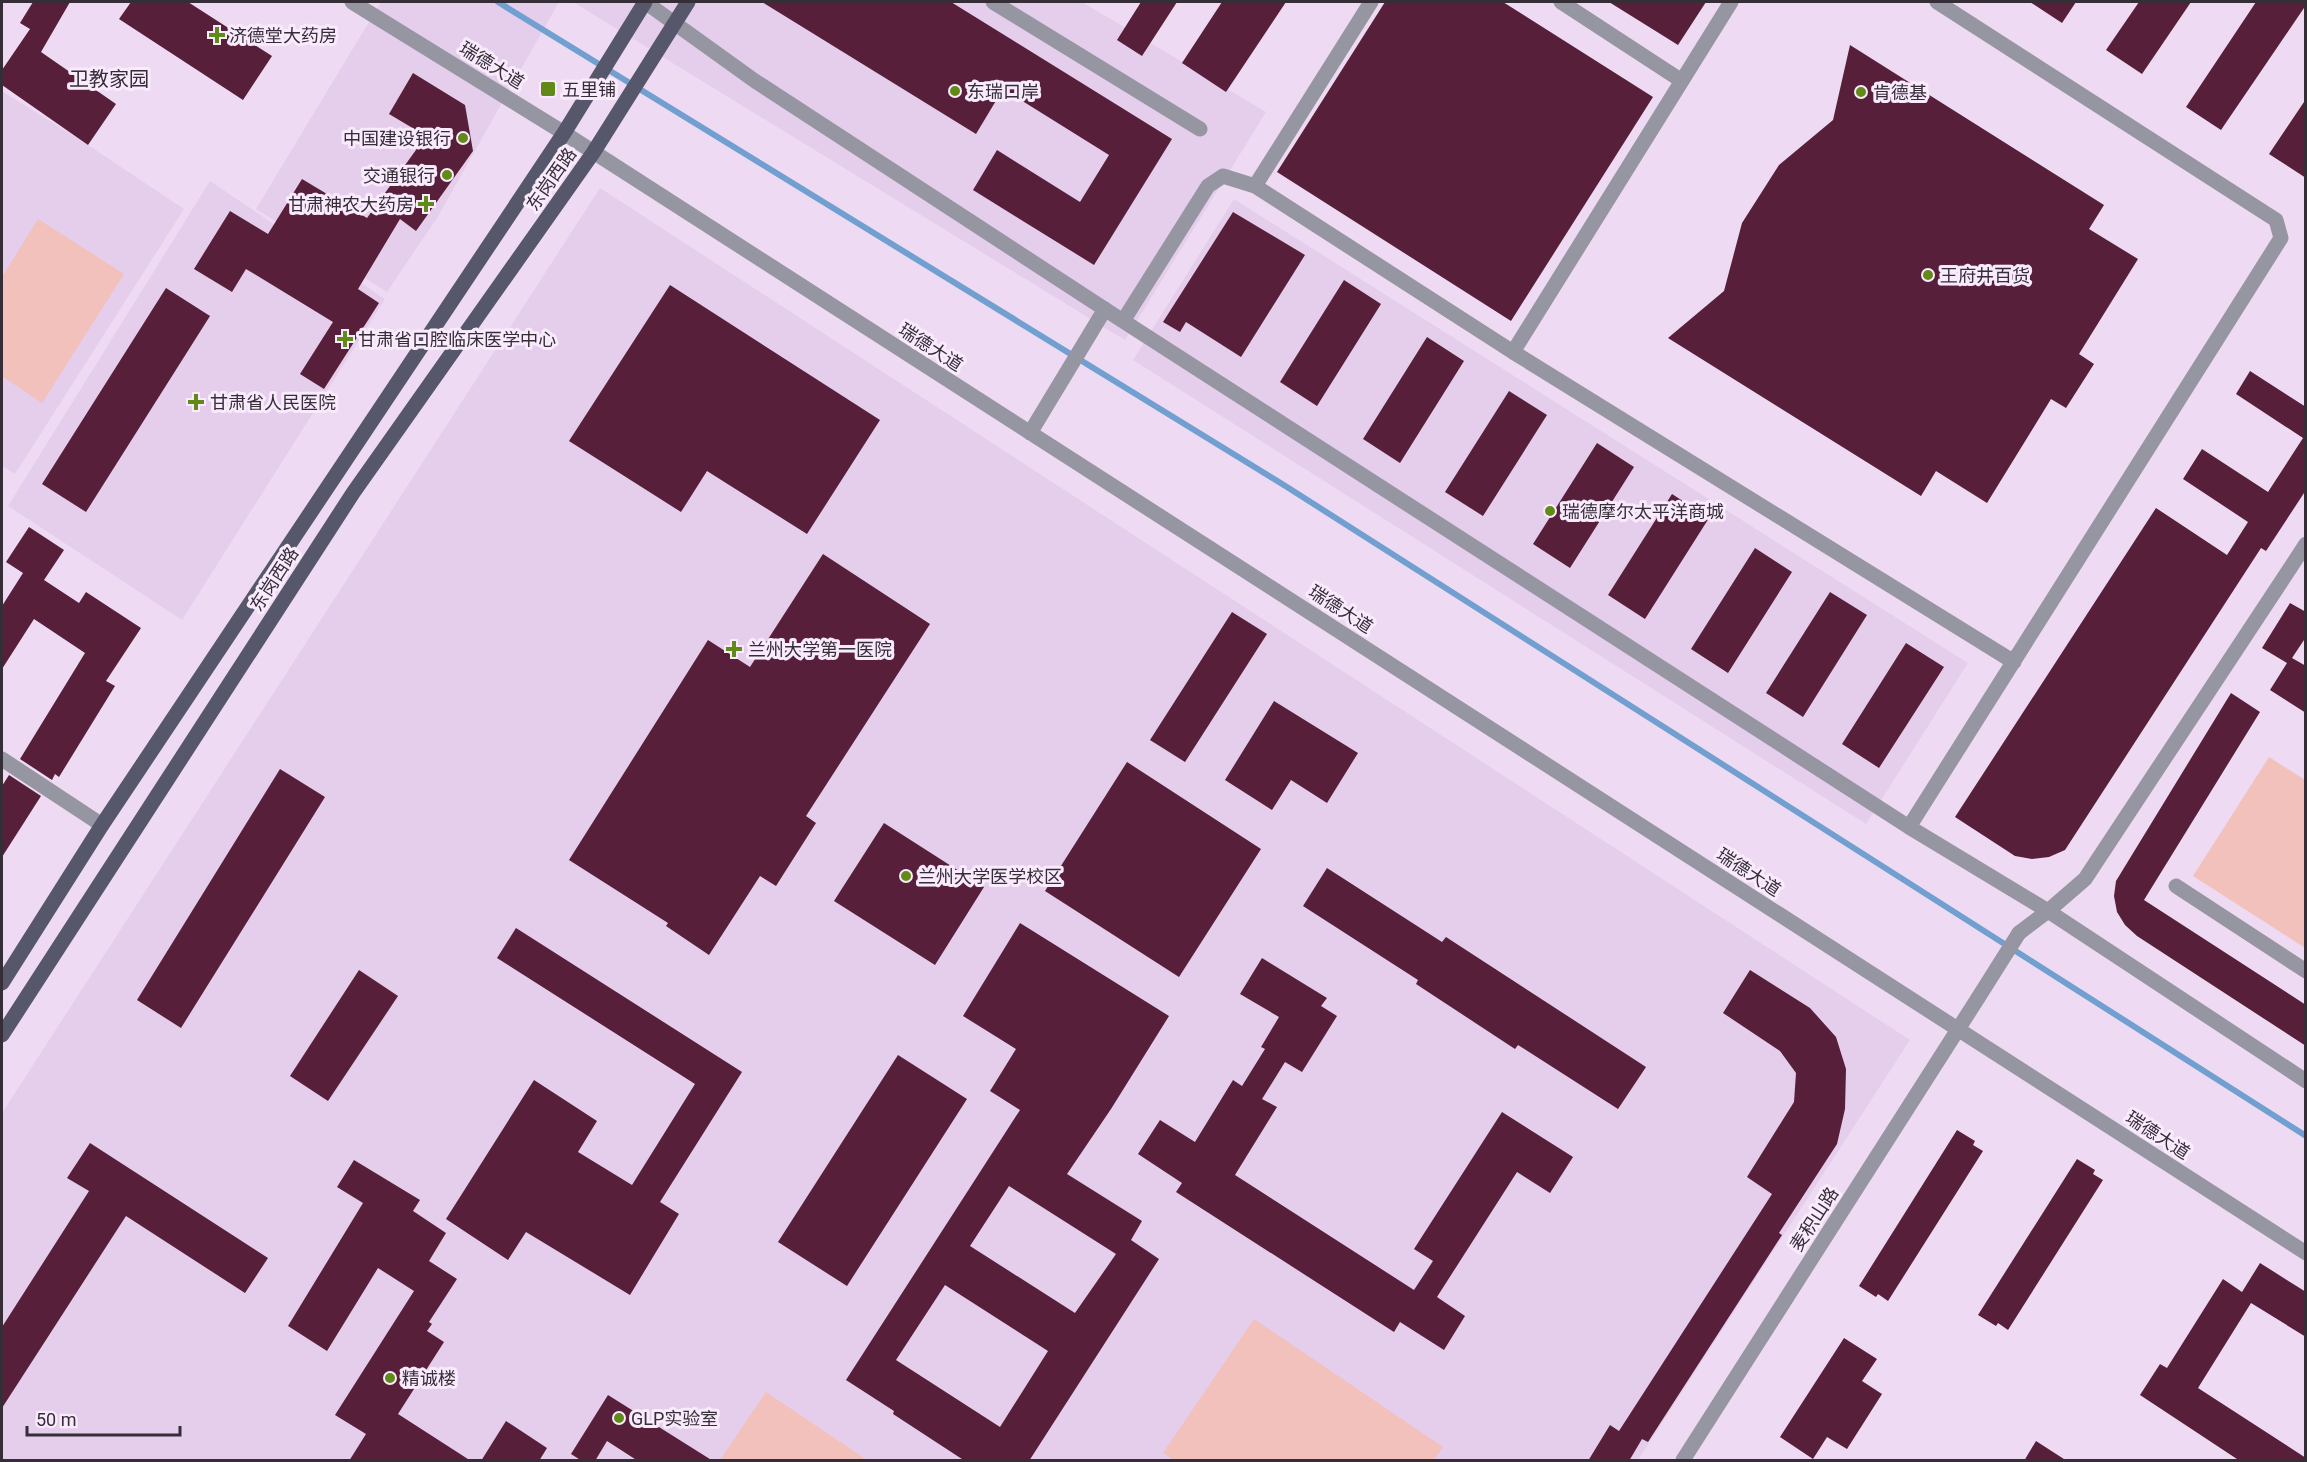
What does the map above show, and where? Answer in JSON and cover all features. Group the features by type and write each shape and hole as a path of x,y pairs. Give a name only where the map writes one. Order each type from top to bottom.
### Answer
{"main road":[{"name":"东岗西路","path":"2,983 102,825 564,133 645,2"},
{"name":"东岗西路","path":"2,1035 353,493 593,153 688,2"}],"street":[{"name":"瑞德大道","path":"352,2 564,133 2306,1253"},
{"path":"645,2 755,81 1123,321 1909,826 2048,911 2306,1081"},
{"path":"993,2 1200,129"},
{"path":"1255,186 1371,2"},
{"path":"1561,2 1682,81"},
{"path":"1513,352 1731,2"},
{"path":"1909,826 2281,238 2276,220 1937,2"},
{"path":"1123,321 1208,186 1223,176 1255,186 1513,352 2014,662"},
{"path":"1030,433 1105,309"},
{"path":"2048,911 2085,879 2306,544"},
{"path":"2,759 102,825"},
{"path":"2176,886 2306,971"},
{"name":"麦积山路","path":"1683,1461 1960,1030 2019,933 2048,911"}],"shaded area":[{"path":"381,2 559,2 437,218 387,292 256,209"},
{"path":"573,2 1082,2 1266,112 1125,340"},
{"path":"2,91 184,209 15,474 2,466"},
{"name":"甘肃省人民医院","path":"210,181 385,299 182,620 8,506"},
{"name":"兰州大学医学校区","path":"600,188 1910,1040 1638,1460 2,1460 2,1113"},
{"name":"瑞德摩尔太平洋商城","path":"1234,199 1968,663 1866,824 1133,360"},
{"path":"38,219 124,274 42,403 2,376 2,277"},
{"path":"2269,757 2305,780 2305,948 2193,876"},
{"path":"1254,1319 1443,1447 1434,1460 1174,1460 1163,1453"},
{"path":"766,1392 867,1460 720,1460"}],"building":[{"path":"33,2 70,2 41,52 116,104 88,145 2,85 2,70 30,29 20,23"},
{"path":"131,2 188,2 272,56 243,100 119,19"},
{"path":"762,2 951,2 1172,139 1094,265 973,190 997,150 1080,202 1109,155 1003,89 976,134"},
{"path":"1141,2 1177,2 1142,56 1117,40"},
{"path":"1222,2 1286,2 1226,92 1182,63"},
{"path":"1385,2 1503,2 1653,97 1511,321 1277,172"},
{"path":"1609,2 1706,2 1678,45"},
{"path":"2030,2 2076,2 2062,23"},
{"path":"2139,2 2191,2 2142,74 2106,50"},
{"path":"2256,2 2306,2 2306,5 2221,130 2186,107"},
{"name":"王府井百货","path":"1850,45 2104,205 2089,229 2138,259 2079,354 2094,364 2066,408 2051,399 1987,503 1936,471 1921,496 1668,338 1724,291 1742,223 1779,165 1833,120"},
{"path":"413,73 465,105 473,151 416,231 400,219 358,289 379,303 324,389 300,374 333,322 246,269 232,292 194,269 230,211 268,234 302,179 367,218 426,136 389,114"},
{"path":"2306,99 2306,178 2269,154"},
{"path":"1233,212 1305,255 1241,357 1186,322 1180,332 1163,322"},
{"path":"1344,280 1381,304 1317,406 1280,382"},
{"path":"670,285 880,420 807,534 707,471 681,512 569,441"},
{"path":"166,288 210,316 86,512 42,484"},
{"path":"1427,337 1464,361 1400,463 1363,439"},
{"path":"2250,371 2306,407 2306,490 2266,551 2261,548 2065,850 2049,857 2032,859 2015,856 1955,817 2156,508 2227,555 2248,522 2183,479 2202,449 2268,492 2303,438 2236,394"},
{"path":"1509,391 1547,415 1483,516 1445,492"},
{"path":"1597,443 1634,467 1570,568 1533,544"},
{"path":"1672,494 1709,518 1645,619 1608,595"},
{"path":"29,527 64,550 44,580 79,603 86,592 141,628 106,681 115,686 59,777 55,774 52,780 20,759 85,653 34,619 2,669 2,606 23,573 6,562"},
{"path":"1755,548 1792,572 1728,673 1691,649"},
{"path":"823,554 930,624 806,816 816,823 776,886 760,876 709,955 666,926 668,923 569,860 708,640 750,667"},
{"path":"1830,592 1867,615 1803,717 1766,693"},
{"path":"2290,603 2306,612 2306,637 2292,658 2306,666 2306,713 2270,690 2287,663 2262,648"},
{"path":"1232,612 1267,634 1185,762 1150,740"},
{"path":"1906,643 1944,667 1879,768 1842,744"},
{"path":"2231,693 2260,712 2144,900 2306,1005 2306,1046 2137,936 2125,925 2117,912 2114,896 2116,881"},
{"path":"1274,701 1358,753 1327,803 1291,780 1272,810 1225,780"},
{"path":"1127,762 1261,849 1179,977 1045,891"},
{"path":"280,769 325,797 181,1028 137,1000"},
{"path":"9,775 41,796 2,857 2,786"},
{"path":"884,823 984,887 935,965 834,901"},
{"path":"1327,868 1442,942 1446,937 1646,1067 1618,1109 1518,1045 1515,1049 1416,984 1418,980 1303,906"},
{"path":"1020,923 1169,1016 1067,1174 1142,1221 1131,1240 1159,1259 1029,1461 965,1461 846,1380 1020,1110 990,1091 1016,1049 963,1016","holes":["1009,1186 1116,1254 1075,1313 970,1246","945,1285 1048,1351 1000,1427 896,1360"]},
{"path":"516,928 742,1072 660,1202 679,1214 630,1295 526,1232 508,1260 446,1219 534,1080 597,1121 578,1152 632,1185 695,1084 497,958"},
{"path":"1262,958 1327,998 1321,1006 1337,1016 1302,1072 1285,1062 1262,1099 1277,1107 1235,1175 1414,1290 1433,1261 1414,1249 1502,1112 1573,1157 1550,1193 1517,1172 1437,1297 1465,1316 1444,1350 1400,1322 1394,1332 1176,1192 1182,1183 1138,1154 1160,1120 1195,1142 1233,1080 1242,1086 1265,1049 1261,1047 1279,1017 1240,994"},
{"path":"359,970 398,996 328,1101 290,1076"},
{"path":"1750,970 1810,1008 1836,1037 1846,1069 1845,1109 1837,1144 1779,1233 1782,1235 1648,1442 1642,1439 1629,1461 1588,1461 1610,1425 1619,1431 1772,1194 1747,1177 1794,1102 1796,1073 1780,1051 1723,1013"},
{"path":"898,1055 967,1099 847,1286 778,1242"},
{"path":"1957,1130 1975,1141 1973,1145 1983,1151 1888,1301 1878,1294 1876,1297 1859,1286"},
{"path":"90,1143 268,1258 245,1293 126,1216 2,1408 2,1327 89,1191 67,1178"},
{"path":"2077,1159 2095,1170 2093,1174 2103,1180 2008,1330 1998,1323 1996,1326 1978,1315"},
{"path":"354,1160 420,1200 413,1211 446,1233 429,1261 457,1279 429,1322 432,1324 427,1331 444,1342 398,1414 471,1461 349,1461 366,1434 335,1415 414,1291 378,1268 327,1351 288,1326 363,1203 337,1187"},
{"path":"2260,1263 2306,1292 2306,1337 2251,1303 2198,1388 2306,1458 2306,1461 2240,1461 2140,1395 2160,1364 2167,1368 2223,1279 2242,1292"},
{"path":"1844,1338 1877,1359 1862,1381 1882,1394 1847,1449 1827,1437 1813,1459 1780,1437"},
{"name":"GLP实验室","path":"608,1395 713,1461 638,1461 607,1441 595,1461 582,1461 571,1454"},
{"path":"506,1421 547,1448 539,1461 481,1461"},
{"path":"2036,1441 2067,1461 2024,1461"}],"waterway":[{"path":"498,2 1287,487 2306,1136"}],"place":[{"name":"济德堂大药房","path":"217,35"},
{"name":"五里铺","path":"548,89"},
{"name":"东瑞口岸","path":"955,91"},
{"name":"肯德基","path":"1861,92"},
{"name":"中国建设银行","path":"463,138"},
{"name":"交通银行","path":"447,175"},
{"name":"甘肃神农大药房","path":"426,204"},
{"name":"王府井百货","path":"1928,275"},
{"name":"甘肃省口腔临床医学中心","path":"345,339"},
{"name":"甘肃省人民医院","path":"196,402"},
{"name":"瑞德摩尔太平洋商城","path":"1550,511"},
{"name":"兰州大学第一医院","path":"734,649"},
{"name":"兰州大学医学校区","path":"906,876"},
{"name":"精诚楼","path":"390,1378"},
{"name":"GLP实验室","path":"619,1418"}],"district":[{"name":"卫教家园","path":"109,79"}]}
